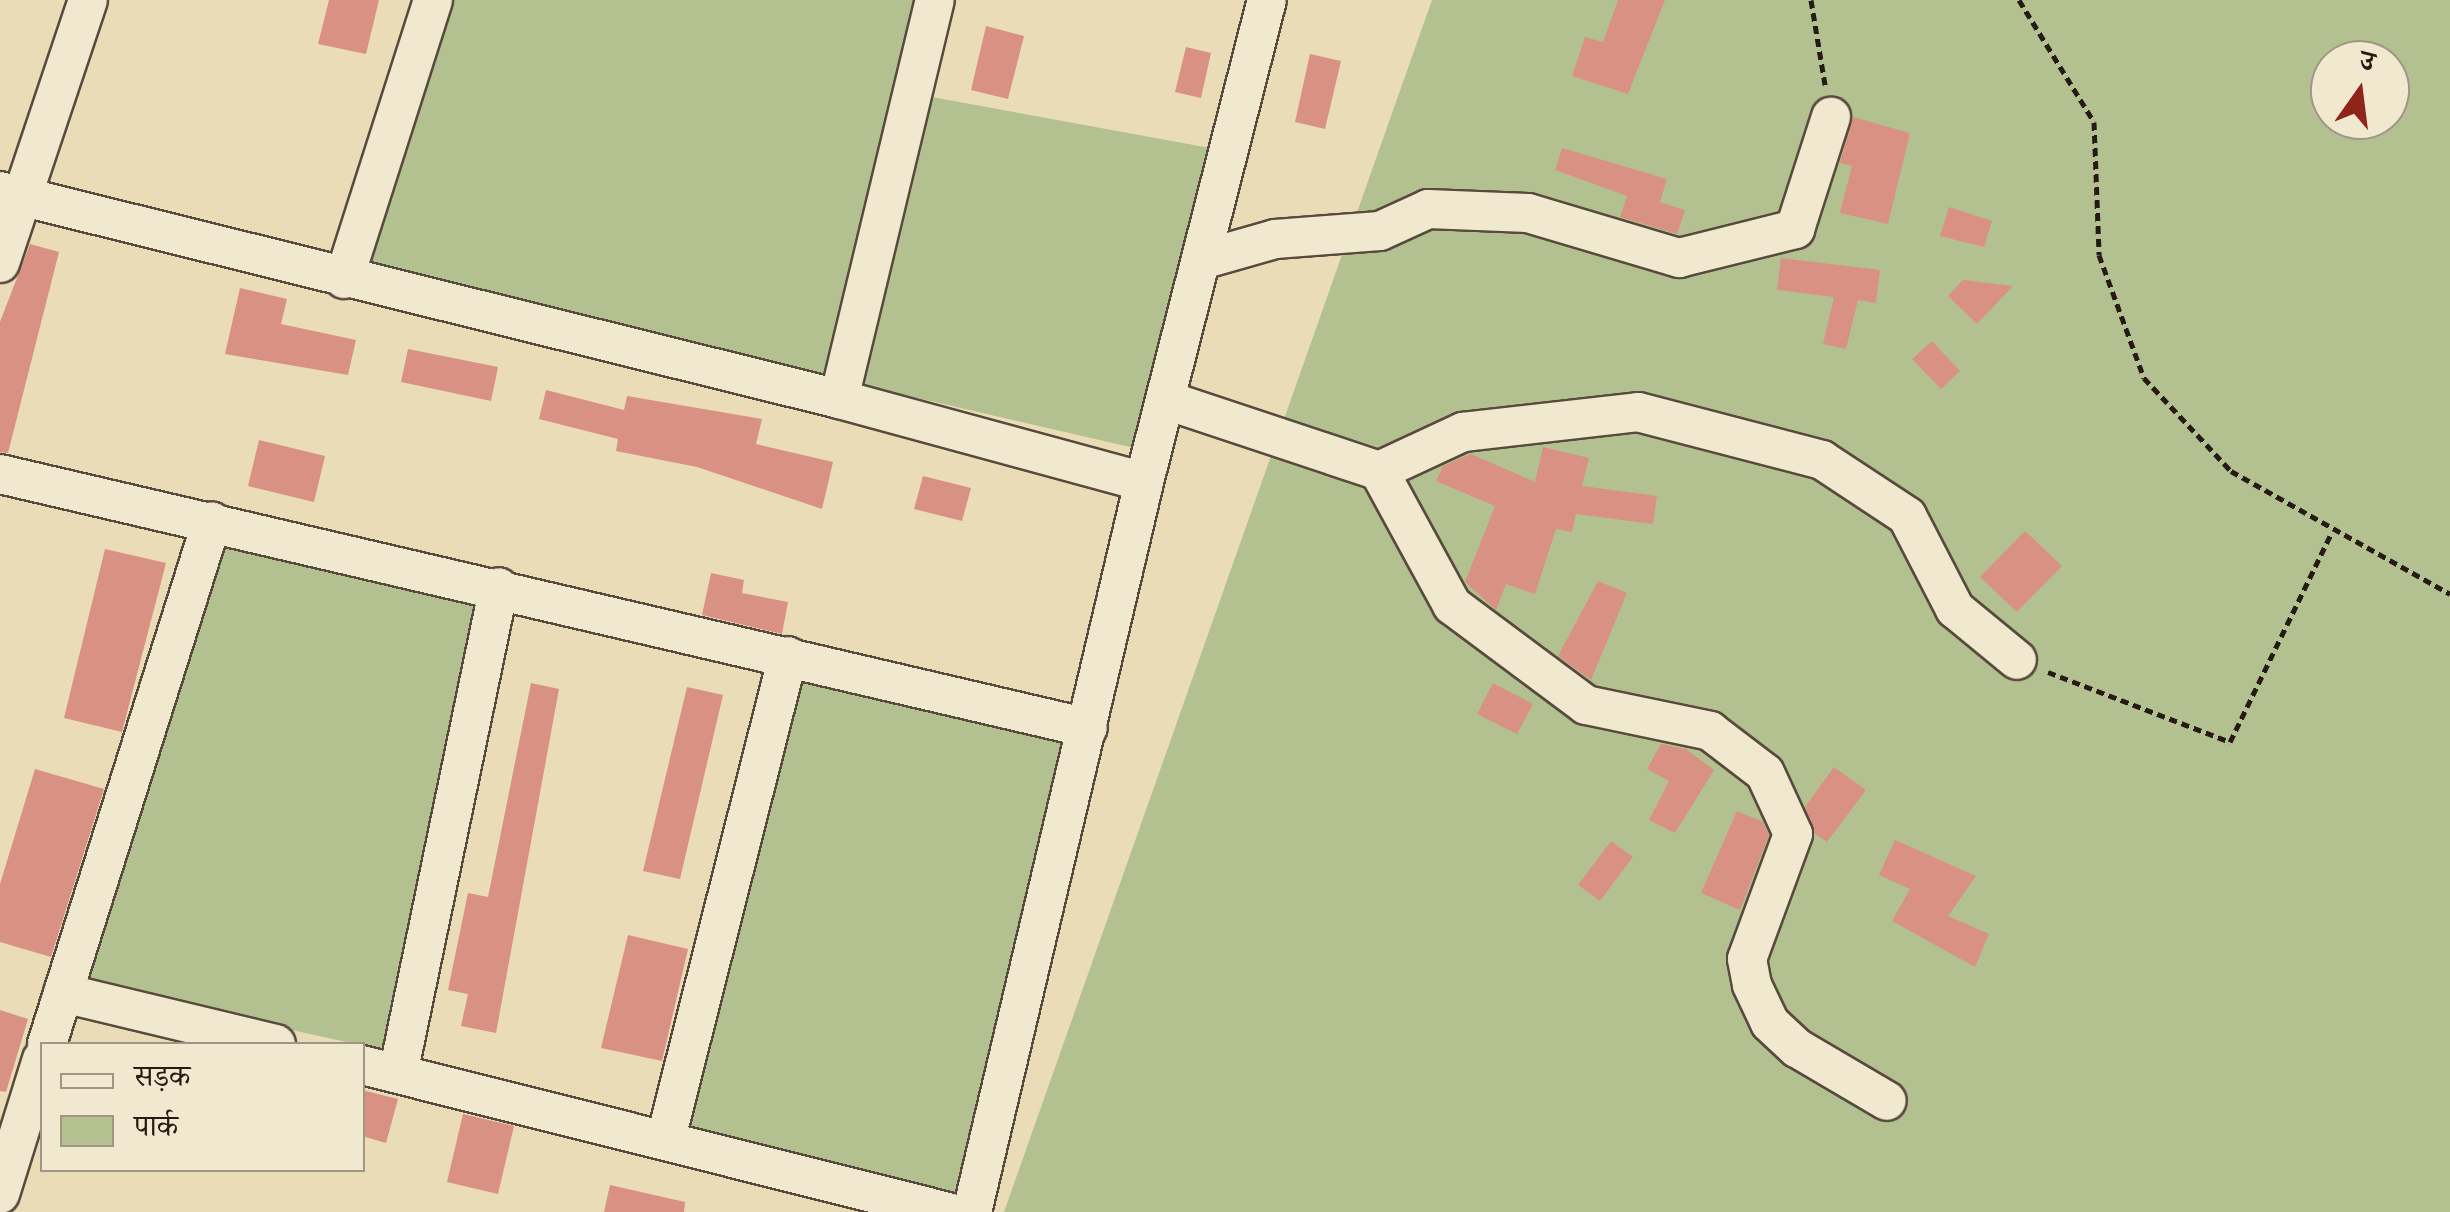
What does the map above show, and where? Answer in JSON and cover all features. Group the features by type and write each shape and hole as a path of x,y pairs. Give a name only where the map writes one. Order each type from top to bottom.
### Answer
{"street":[{"path":"0,263 10,194 88,0"},
{"path":"344,279 433,0"},
{"path":"839,399 935,0"},
{"path":"972,1212 1144,482 1205,259 1267,0"},
{"path":"1205,259 1275,239 1380,231 1428,209 1528,213 1679,258 1795,230 1831,117"},
{"path":"10,194 839,399 1144,482"},
{"path":"1166,400 1379,471 1452,605 1586,705 1710,730 1765,773 1793,834 1747,958 1752,985 1770,1022 1797,1048 1887,1101"},
{"path":"1379,471 1463,432 1638,412 1822,460 1907,516 1955,609 2017,660"},
{"path":"0,474 498,587 1088,728"},
{"path":"48,1042 212,521"},
{"path":"498,587 380,1070 666,1138 948,1212"},
{"path":"666,1138 788,656"},
{"path":"64,993 268,1042"},
{"path":"0,1194 40,1066"}],"path":[{"path":"1811,0 1831,117"},
{"path":"2019,0 2094,122 2099,255 2144,378 2231,472 2332,532 2450,594"},
{"path":"2017,660 2230,742 2332,532"}],"green space":[{"path":"442,0 923,0 828,378 352,267"},
{"path":"1432,0 2450,0 2450,1212 1004,1212"},
{"path":"932,97 1221,150 1143,450 861,385"},
{"path":"216,538 479,599 475,689 383,1050 365,1046 365,1042 346,1042 77,983"},
{"path":"787,670 1069,743 960,1203 677,1127"}],"building":[{"path":"329,0 379,0 366,54 318,44"},
{"path":"1618,0 1665,0 1628,94 1572,76 1585,37 1603,42"},
{"path":"986,26 1024,36 1008,99 971,90"},
{"path":"1186,47 1211,53 1201,98 1175,92"},
{"path":"1310,54 1341,61 1325,129 1295,122"},
{"path":"1853,117 1910,133 1888,224 1840,213 1852,166 1840,163"},
{"path":"1562,148 1667,179 1660,202 1685,210 1677,234 1620,217 1627,196 1555,170"},
{"path":"1949,207 1992,221 1984,247 1940,236"},
{"path":"30,244 59,252 8,453 0,452 0,322"},
{"path":"1781,258 1880,270 1876,303 1858,300 1846,349 1823,344 1834,297 1777,290"},
{"path":"1963,280 2013,286 1977,324 1948,296"},
{"path":"240,288 287,299 281,324 356,340 348,375 225,354"},
{"path":"1932,341 1960,371 1941,389 1912,359"},
{"path":"408,349 498,367 491,401 401,382"},
{"path":"546,390 624,410 627,396 762,419 756,444 833,462 822,509 697,467 616,451 618,439 539,419"},
{"path":"259,440 325,456 314,502 248,486"},
{"path":"1543,447 1589,458 1582,486 1657,496 1653,524 1576,514 1572,532 1556,529 1535,594 1506,584 1496,610 1465,582 1495,506 1436,481 1443,466 1471,454 1535,482"},
{"path":"923,476 971,488 962,521 914,509"},
{"path":"2025,531 2062,566 2017,612 1980,577"},
{"path":"105,549 166,563 122,732 64,718"},
{"path":"711,573 744,580 742,593 788,602 782,634 702,615"},
{"path":"1598,581 1627,593 1591,680 1558,656"},
{"path":"531,683 559,689 496,1033 461,1026 468,994 448,990 468,893 488,897"},
{"path":"1493,683 1533,704 1517,734 1477,714"},
{"path":"687,687 723,695 680,879 643,871"},
{"path":"1661,744 1686,749 1714,770 1675,833 1649,820 1669,781 1647,769"},
{"path":"1834,767 1866,790 1827,842 1814,833 1805,807"},
{"path":"35,769 104,789 51,957 0,942 0,884"},
{"path":"1737,811 1763,822 1769,835 1740,910 1701,893"},
{"path":"1895,840 1976,876 1948,916 1989,934 1975,967 1892,921 1910,889 1879,875"},
{"path":"1611,841 1633,857 1600,901 1578,885"},
{"path":"628,935 688,949 662,1061 601,1048"},
{"path":"0,1010 28,1019 6,1092 0,1091"},
{"path":"365,1091 398,1099 386,1143 365,1137"},
{"path":"463,1114 514,1126 498,1194 447,1182"},
{"path":"610,1185 685,1202 684,1212 604,1212"}]}
